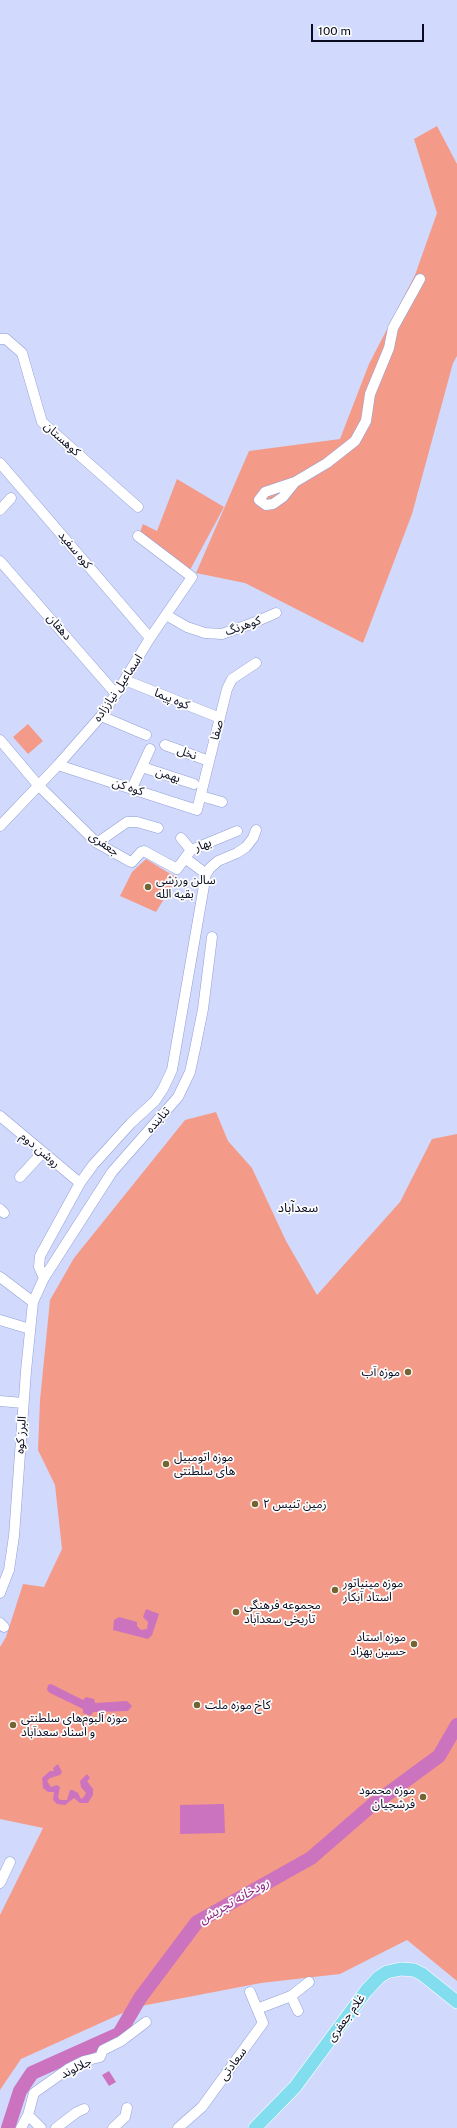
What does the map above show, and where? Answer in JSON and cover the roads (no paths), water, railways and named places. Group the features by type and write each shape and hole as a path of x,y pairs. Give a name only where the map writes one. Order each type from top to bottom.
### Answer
{"main road":[{"name":"غلام جعفری","path":"255,2128 295,2087 366,1991 379,1977 387,1972 401,1969 414,1970 422,1974 457,2002"}],"street":[{"path":"295,482 327,463 355,441 366,421 370,394 389,348 393,328 420,279"},
{"name":"کوهستان","path":"0,339 6,339 22,353 42,422 138,507"},
{"name":"کوه سفید","path":"0,462 150,638"},
{"path":"0,510 11,498"},
{"name":"اسماعیل نیاززاده","path":"0,826 58,765 101,716 150,638 192,577 138,536"},
{"name":"دهقان","path":"0,561 116,694"},
{"name":"کوهرنگ","path":"166,615 187,627 205,633 222,634 253,624 276,613"},
{"name":"صفا","path":"197,810 227,689 232,679 256,662"},
{"name":"کوه پیما","path":"125,680 220,718"},
{"path":"101,716 146,735"},
{"name":"جعفری","path":"0,740 38,785 97,843 132,862 144,851 178,868"},
{"name":"نخل","path":"165,745 209,761"},
{"path":"132,788 150,749"},
{"name":"کوه کن","path":"58,765 197,810"},
{"name":"بهمن","path":"142,767 194,784"},
{"path":"201,796 222,802"},
{"path":"97,843 127,822 137,822 158,828"},
{"path":"44,1278 39,1267 40,1256 80,1183 93,1165 130,1123 155,1101 163,1089 172,1070 184,1008 203,886 210,868 246,847 253,838 256,830"},
{"name":"بهار","path":"178,868 188,854 237,831"},
{"path":"181,838 188,854 201,870"},
{"name":"تنابنده","path":"44,1278 112,1172 178,1096 190,1072 203,1009 212,937"},
{"name":"روشن دوم","path":"0,1116 80,1183"},
{"path":"20,1177 43,1152"},
{"path":"0,1278 33,1302"},
{"name":"البرز کوه","path":"0,1593 9,1570 14,1536 33,1302 44,1278"},
{"path":"0,1320 30,1329"},
{"path":"0,1400 24,1403"},
{"path":"0,1883 10,1862"},
{"path":"257,2009 291,1996 309,1982"},
{"name":"سعادتی","path":"178,2128 202,2107 263,2023 250,1992"},
{"path":"291,1996 298,2011"},
{"name":"جلالوند","path":"22,2128 28,2115 34,2093 68,2069 84,2061 100,2057 103,2050 121,2041 146,2022"},
{"path":"113,2128 126,2117 127,2108"},
{"path":"56,2128 84,2110"},
{"path":"28,2115 41,2128"}],"waterway":[{"name":"رودخانه تجریش","path":"8,2128 20,2091 32,2073 119,2034 140,1998 197,1922 311,1858 371,1806 439,1756 457,1725"}],"place":[{"name":"سالن ورزشی بقیه الله","path":"148,887"},
{"name":"موزه آب","path":"408,1372"},
{"name":"موزه اتومبیل های سلطنتی","path":"166,1464"},
{"name":"زمین تنیس ۲","path":"255,1504"},
{"name":"موزه مینیاتور استاد آبکار","path":"335,1590"},
{"name":"مجموعه فرهنگی تاریخی سعدآباد","path":"236,1612"},
{"name":"موزه استاد حسین بهزاد","path":"414,1644"},
{"name":"کاخ موزه ملت","path":"197,1705"},
{"name":"موزه آلبوم‌های سلطنتی و اسناد سعدآباد","path":"13,1725"},
{"name":"موزه محمود فرشچیان","path":"423,1797"}],"district":[{"name":"سعدآباد","path":"298,1208"}]}
